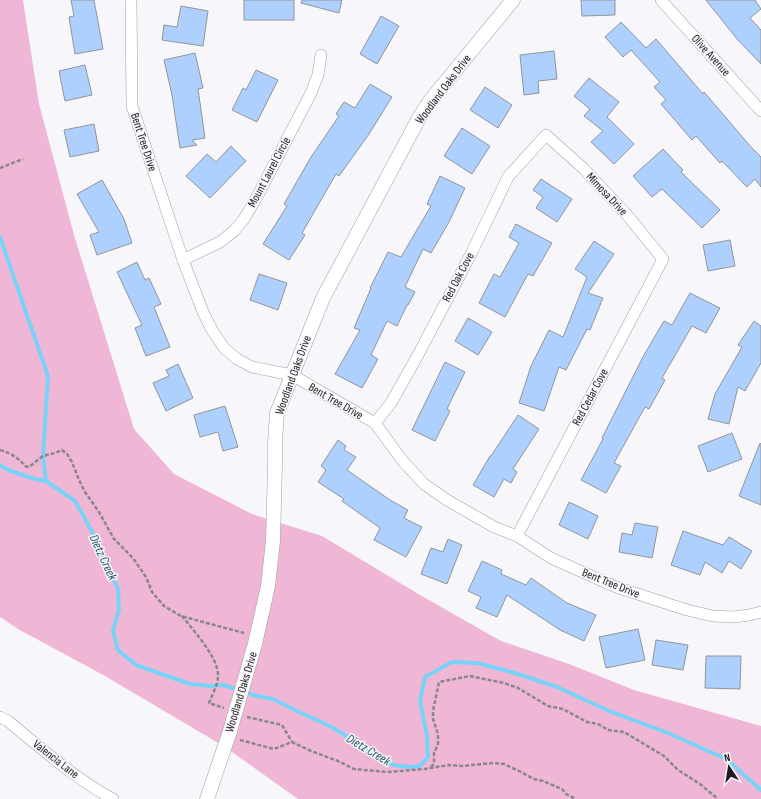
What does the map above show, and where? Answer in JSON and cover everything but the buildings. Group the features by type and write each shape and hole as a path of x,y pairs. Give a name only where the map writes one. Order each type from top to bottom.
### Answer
{"street":[{"name":"Bent Tree Drive","path":"131,0 132,106 183,260 203,312 212,330 224,348 252,367 292,375 375,423 402,460 424,484 447,500 494,527 518,536 551,558 616,587 713,616 734,617 761,612"},
{"name":"Woodland Oaks Drive","path":"207,799 229,734 257,640 268,586 272,549 277,413 323,298 420,118 430,101 513,0"},
{"name":"Olive Avenue","path":"661,0 761,111"},
{"name":"Mount Laurel Circle","path":"183,260 220,242 234,231 244,219 311,93 318,74 322,55"},
{"name":"Mimosa Drive","path":"546,135 583,168 663,259"},
{"name":"Red Oak Cove","path":"375,423 391,403 418,355 472,252 508,177 546,135"},
{"name":"Red Cedar Cove","path":"518,536 663,259"},
{"name":"Valencia Lane","path":"0,717 8,721 98,796 113,799"}],"path":[{"path":"0,168 23,159"},
{"path":"0,450 14,455 22,461 25,466 29,467 43,456 62,450 67,454 72,462 85,492 99,512 114,539 133,558 146,577 152,592 164,606 181,616 257,640"},
{"path":"431,767 434,764 434,753 438,744 438,734 433,719 433,711 439,682 470,676 504,683 518,688 548,706 563,709 587,722 598,724 608,730 624,732 664,756 678,770 700,784 718,799"},
{"path":"229,734 274,749 292,742 311,751 333,758 354,769 387,772 425,769 431,767 494,763 504,764 534,779 562,789 566,794 576,799"}],"shaded area":[{"path":"0,0 23,0 39,104 74,235 134,429 174,474 252,514 322,536 420,595 501,641 569,664 634,690 761,726 761,799 298,799 225,747 105,676 18,629 0,617"}],"waterway":[{"path":"0,237 48,376 43,456 46,481"},
{"name":"Dietz Creek","path":"0,465 8,470 46,481 75,501 96,539 118,589 119,610 113,631 118,650 136,665 190,684 211,686 223,685 257,696 273,699 330,726 393,765 410,767 420,766 428,757 427,736 420,701 425,677 452,662 477,663 515,673 557,687 609,711 668,733 726,759 761,790"}]}
